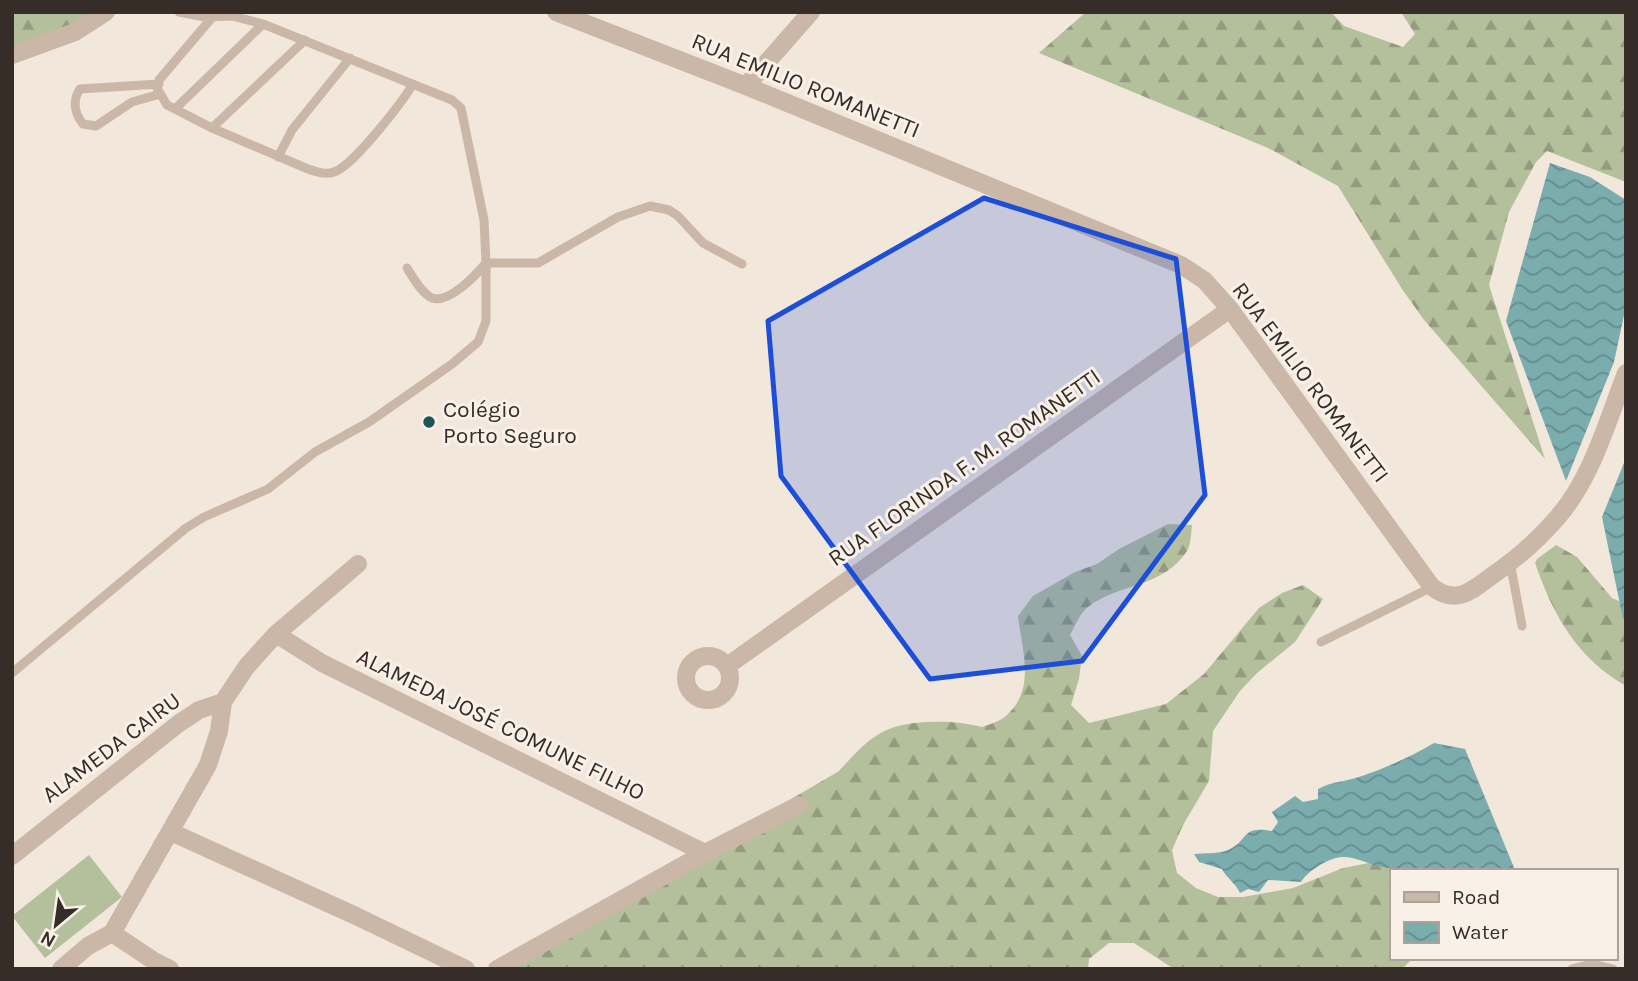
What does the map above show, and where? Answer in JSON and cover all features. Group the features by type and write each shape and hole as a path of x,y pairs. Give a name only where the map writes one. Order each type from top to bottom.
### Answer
{"street":[{"path":"12,55 75,32 106,12"},
{"name":"RUA EMILIO ROMANETTI","path":"556,12 746,86 1181,265 1204,280 1230,309 1432,587"},
{"path":"746,86 811,12"},
{"name":"RUA FLORINDA F. M. ROMANETTI","path":"727,666 1230,309"},
{"path":"1432,587 1450,596 1469,593 1510,562 1557,519 1588,468 1626,373"},
{"path":"61,969 88,946 112,933 208,765 219,731 223,702 247,667 276,635 358,564"},
{"name":"ALAMEDA JOSÉ COMUNE FILHO","path":"276,635 322,663 705,853"},
{"name":"ALAMEDA CAIRU","path":"12,856 178,724 198,710 223,702"},
{"path":"498,969 705,853 799,805"},
{"path":"171,832 467,969"},
{"path":"112,933 170,969"}],"lane":[{"path":"12,673 186,528 204,517 268,489 315,452 369,422 452,364 478,342 486,321 484,220 461,108 452,100 263,24 230,14 179,12"},
{"path":"159,89 80,89 75,96 76,115 83,124 96,127 132,102 159,89 215,14"},
{"path":"175,109 263,24"},
{"path":"212,128 305,40"},
{"path":"278,157 292,130 349,58"},
{"path":"159,89 167,106 321,174 340,169 405,98 413,84"},
{"path":"485,263 538,263 618,217 650,206 669,210 704,243 742,264"},
{"path":"407,268 424,292 440,299 472,279 485,263"},
{"path":"1510,562 1522,626"},
{"path":"1321,642 1432,587"},
{"path":"1572,969 1593,964 1613,969"}],"highlighted area":[{"path":"984,198 1176,259 1205,495 1082,661 930,679 781,476 768,321"}],"green space":[{"path":"12,12 104,12 12,59"},
{"path":"1086,12 1331,12 1344,26 1403,47 1415,34 1401,12 1626,12 1626,182 1547,151 1536,162 1509,212 1489,285 1545,459 1424,320 1338,186 1268,148 1039,53"},
{"path":"1168,524 1192,525 1188,548 1177,563 1153,579 1100,599 1080,616 1070,635 1082,656 1079,679 1071,705 1089,723 1166,704 1204,674 1259,608 1282,593 1303,585 1323,599 1295,642 1257,673 1240,691 1213,731 1209,781 1183,825 1172,850 1177,873 1196,888 1218,897 1243,897 1293,888 1343,868 1374,862 1425,869 1390,869 1390,960 1411,960 1402,969 1174,969 1134,943 1109,943 1089,959 1088,969 502,969 839,771 877,735 912,723 948,722 982,727 1005,717 1022,693 1024,681 1024,656 1018,616 1033,596 1075,572 1097,564 1119,549"},
{"path":"1556,545 1577,557 1612,598 1626,604 1626,686 1609,675 1580,648 1550,600 1535,563"},
{"path":"89,855 122,897 45,958 12,916"}],"water":[{"path":"1550,163 1590,177 1626,200 1626,306 1614,362 1566,481 1506,321"},
{"path":"1626,458 1626,616 1623,619 1602,517"},
{"path":"1434,743 1465,749 1515,869 1394,869 1341,857 1321,864 1301,882 1268,880 1259,892 1248,889 1240,893 1222,869 1199,862 1194,854 1225,851 1250,832 1272,831 1278,822 1272,812 1295,796 1303,802 1318,799 1318,789 1323,786 1354,779 1407,758"}],"place":[{"name":"Colégio Porto Seguro","path":"429,422"}]}
